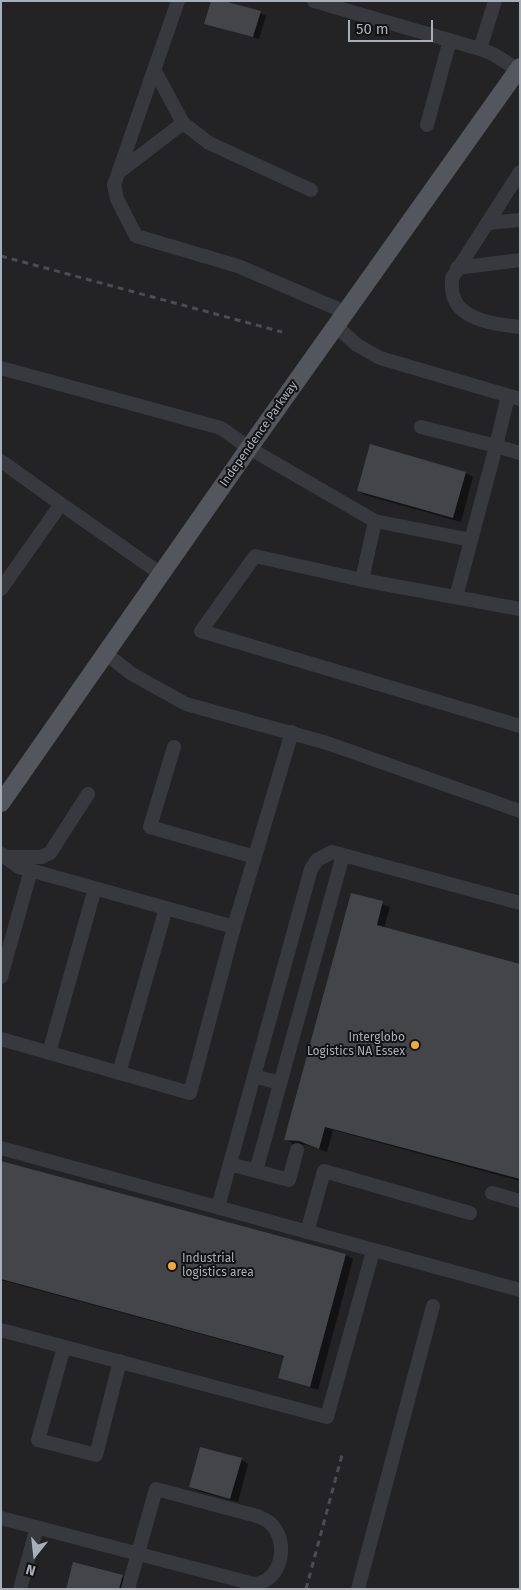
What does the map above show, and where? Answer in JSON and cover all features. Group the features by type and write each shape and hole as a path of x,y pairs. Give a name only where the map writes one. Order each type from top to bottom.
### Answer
{"main road":[{"name":"Independence Parkway","path":"1,803 249,448 519,69"}],"lane":[{"path":"178,1 114,185 117,199 136,236 238,266 341,319 357,345 380,358 514,397 496,446 456,597"},
{"path":"480,49 495,1"},
{"path":"321,2 480,49 519,69"},
{"path":"427,125 450,40"},
{"path":"155,71 184,123 209,143 312,190"},
{"path":"119,172 184,123"},
{"path":"520,172 452,278 454,298 463,310 488,324 520,327"},
{"path":"487,223 520,220"},
{"path":"458,268 520,260"},
{"path":"1,368 221,428 249,448 375,521 471,540"},
{"path":"421,427 520,453"},
{"path":"1,461 161,574"},
{"path":"1,589 61,504"},
{"path":"362,580 375,521"},
{"path":"520,609 362,580 255,556 201,631 520,726"},
{"path":"105,653 132,674 186,704 292,732 520,811"},
{"path":"1,1039 190,1093 234,927 292,732"},
{"path":"174,747 150,827 255,857"},
{"path":"3,856 41,857 50,852 88,794"},
{"path":"218,1207 311,869 324,855 332,852 520,903"},
{"path":"256,1171 343,855"},
{"path":"3,856 19,867 234,927"},
{"path":"1,977 31,870"},
{"path":"49,1053 95,888"},
{"path":"119,1073 166,908"},
{"path":"254,1076 280,1083"},
{"path":"1,1148 520,1290"},
{"path":"230,1164 288,1180 297,1150"},
{"path":"307,1232 324,1171 470,1212"},
{"path":"492,1193 520,1201"},
{"path":"1,1330 327,1417 373,1251"},
{"path":"358,1589 433,1306"},
{"path":"64,1347 38,1440 96,1455 120,1361"},
{"path":"1,1518 137,1555 254,1584 265,1584 271,1579 278,1566 282,1544 270,1522 256,1516 156,1489 137,1555 128,1589"},
{"path":"20,1589 37,1527"}],"shaded area":[{"path":"1,1 520,1 520,1589 1,1589"}],"building":[{"path":"211,1 224,1 261,11 253,37 204,24"},
{"path":"370,444 466,472 453,518 357,491"},
{"name":"Interglobo Logistics NA Essex","path":"351,893 383,901 377,925 520,964 520,1179 325,1127 319,1149 299,1141 284,1140"},
{"name":"Industrial logistics area","path":"1,1161 346,1254 310,1387 278,1378 284,1356 1,1279"},
{"path":"200,1447 242,1458 230,1499 189,1487"},
{"path":"73,1562 123,1575 119,1589 66,1589"}],"railway":[{"path":"1,256 282,332"},
{"path":"306,1589 342,1455"}],"place":[{"name":"Interglobo Logistics NA Essex","path":"415,1045"},
{"name":"Industrial logistics area","path":"172,1266"}]}
